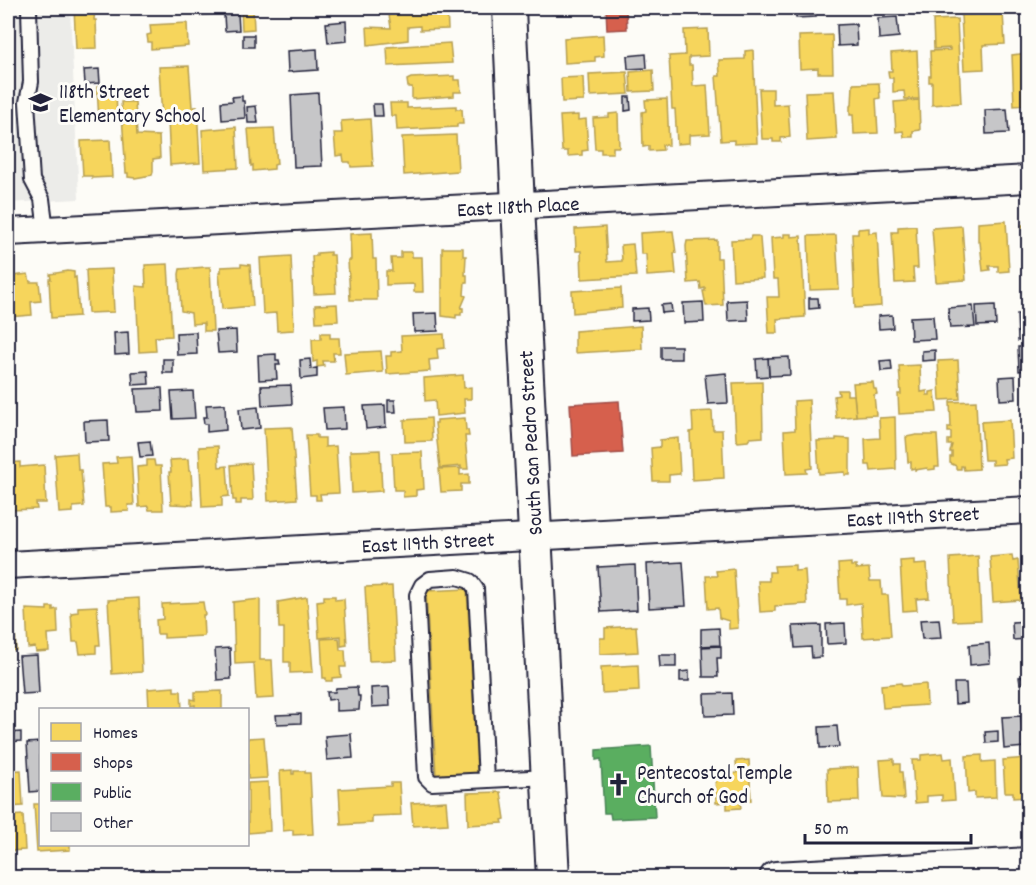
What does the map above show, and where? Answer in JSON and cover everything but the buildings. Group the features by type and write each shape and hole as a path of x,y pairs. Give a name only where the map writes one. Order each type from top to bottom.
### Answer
{"street":[{"name":"South San Pedro Street","path":"509,8 553,878"},
{"name":"East 118th Place","path":"8,232 1029,179"},
{"name":"East 119th Street","path":"8,565 1029,510"},
{"path":"776,878 1029,864"}],"lane":[{"path":"29,8 31,82 27,102 32,180 42,199 46,230"},
{"path":"486,779 476,589 470,581 457,577 430,579 422,585 417,595 426,777 432,783 548,777"}],"shaded area":[{"name":"118th Street Elementary School","path":"8,8 70,8 79,199 8,203"}],"place":[{"name":"118th Street Elementary School","path":"41,103"},
{"name":"Pentecostal Temple Church of God","path":"619,784"}]}
